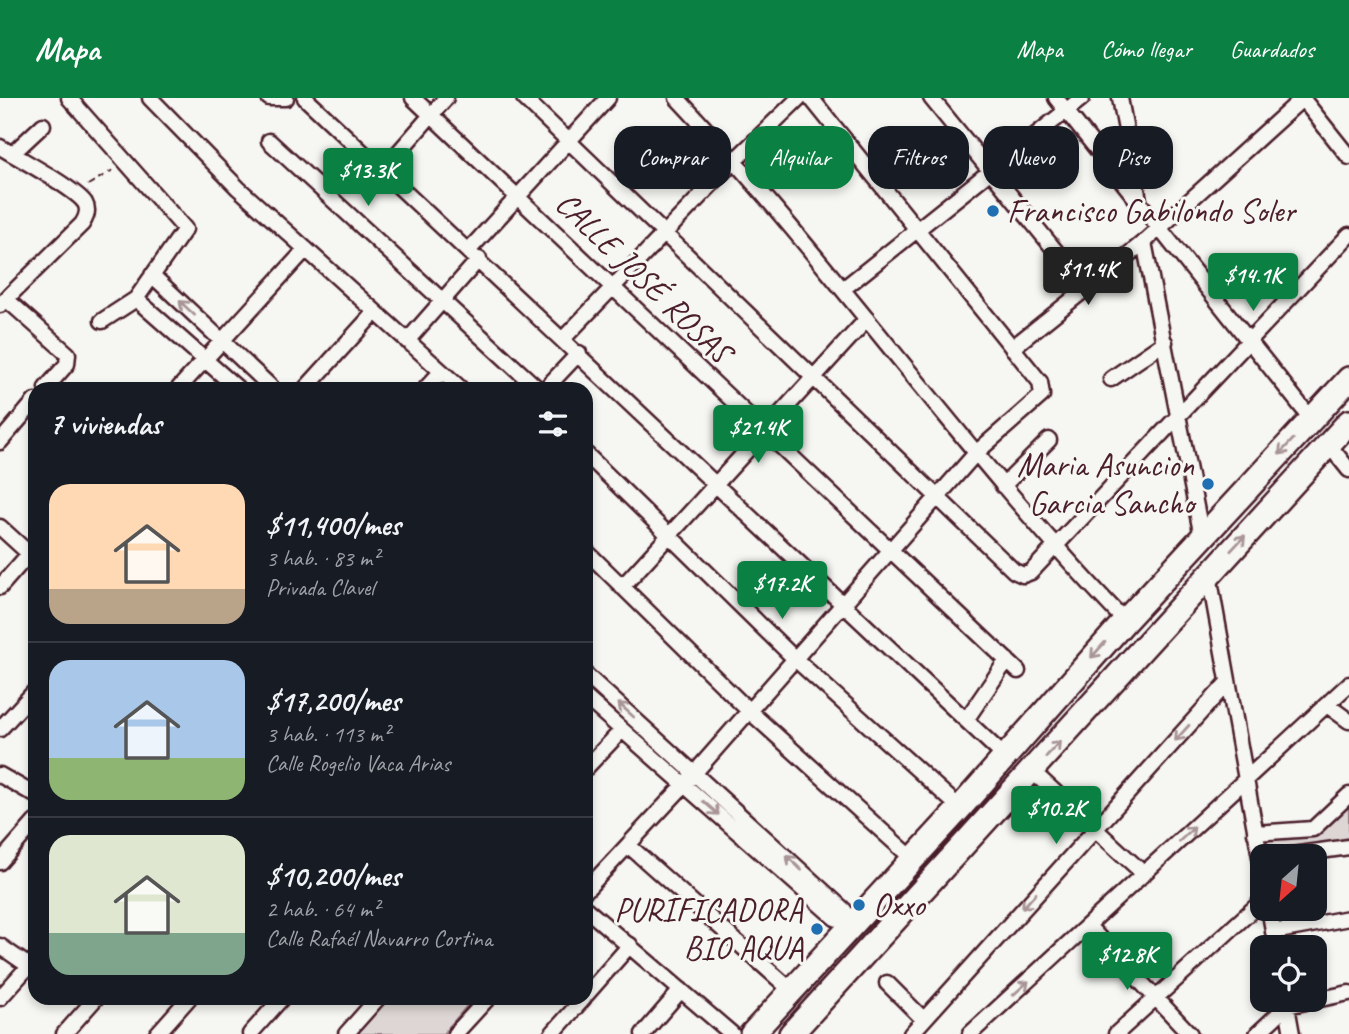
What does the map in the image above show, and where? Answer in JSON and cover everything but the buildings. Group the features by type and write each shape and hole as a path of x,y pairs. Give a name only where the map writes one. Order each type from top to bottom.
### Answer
{"main road":[{"path":"752,1034 960,808 1125,621 1349,379"},
{"path":"792,1034 1349,422"},
{"path":"853,925 871,926 881,921 957,837 990,819"},
{"path":"780,1034 850,953 856,939 853,925"}],"street":[{"path":"150,98 238,188 453,382"},
{"path":"269,98 286,98"},
{"path":"305,98 579,353 1004,756"},
{"name":"CALLE JOSÉ ROSAS","path":"414,98 1018,671"},
{"path":"383,170 446,98"},
{"path":"524,98 1013,572 1023,575 1031,572 1179,412 1250,342 1349,235"},
{"path":"407,341 443,300 474,255 520,197 608,98"},
{"path":"677,98 735,160 1054,547 1125,621"},
{"path":"563,339 735,160 799,98"},
{"path":"593,882 684,785 747,709 976,453 1040,399 1043,391 1040,382 811,98"},
{"path":"931,98 983,159"},
{"path":"1056,98 1312,420"},
{"path":"1047,126 1082,98"},
{"path":"1120,98 1140,205"},
{"path":"1012,348 1144,242 1303,98 1349,157"},
{"path":"76,101 185,229 136,299 102,321"},
{"path":"43,125 6,151 68,190 86,206 82,225 3,302 64,350 69,359 51,382"},
{"path":"269,141 531,382"},
{"path":"843,289 983,177"},
{"path":"1007,189 1085,287"},
{"path":"1144,242 1202,537"},
{"path":"184,382 306,249"},
{"path":"152,275 266,382"},
{"path":"136,299 230,382"},
{"path":"311,382 375,312"},
{"path":"622,587 867,319"},
{"path":"1111,380 1165,342"},
{"path":"552,382 579,353"},
{"path":"432,382 441,372"},
{"path":"0,442 28,409"},
{"path":"1003,486 1049,440"},
{"path":"1329,445 1349,470"},
{"path":"593,461 794,658 960,808"},
{"path":"0,527 28,549"},
{"path":"0,587 28,558"},
{"path":"593,558 747,709 913,859"},
{"path":"1209,575 1257,844"},
{"path":"966,720 1007,660"},
{"path":"593,681 695,771 844,910 853,925"},
{"path":"913,1033 923,1018 1228,682"},
{"path":"970,1034 1089,927 1349,684"},
{"path":"0,729 28,699"},
{"path":"593,704 835,918 853,925"},
{"path":"1326,705 1349,721"},
{"path":"593,761 622,730"},
{"path":"1032,772 1144,874"},
{"path":"0,775 28,791"},
{"path":"1255,833 1313,829 1349,795"},
{"path":"0,862 28,830"},
{"path":"628,845 792,991"},
{"path":"1327,851 1349,848"},
{"path":"1116,1034 1250,912"},
{"path":"593,915 732,1034"},
{"path":"1273,932 1349,918"},
{"path":"1271,921 1274,935"},
{"path":"1089,927 1190,1034"},
{"path":"593,987 631,945"},
{"path":"0,946 28,960"},
{"path":"0,998 28,966"},
{"path":"887,983 923,1018"},
{"path":"643,1034 681,990"},
{"path":"1327,996 1349,993"},
{"path":"64,1034 90,1005"},
{"path":"157,1034 183,1005"},
{"path":"250,1034 276,1005"},
{"path":"346,1034 372,1005"},
{"path":"455,1034 482,1005"},
{"path":"552,1034 577,1005"},
{"path":"1257,1034 1278,1012"},
{"path":"1288,1012 1292,1034"}],"path":[{"path":"68,190 96,181 126,162"}],"shaded area":[{"path":"1349,802 1349,838 1319,844 1267,844 1266,838 1317,832"},
{"path":"378,1005 468,1005 443,1034 353,1034"}],"place":[{"name":"Francisco Gabilondo Soler","path":"993,211"},
{"name":"Maria Asuncion Garcia Sancho","path":"1208,484"},
{"name":"Oxxo","path":"859,905"},
{"name":"PURIFICADORA BIO AQUA","path":"817,929"}]}
